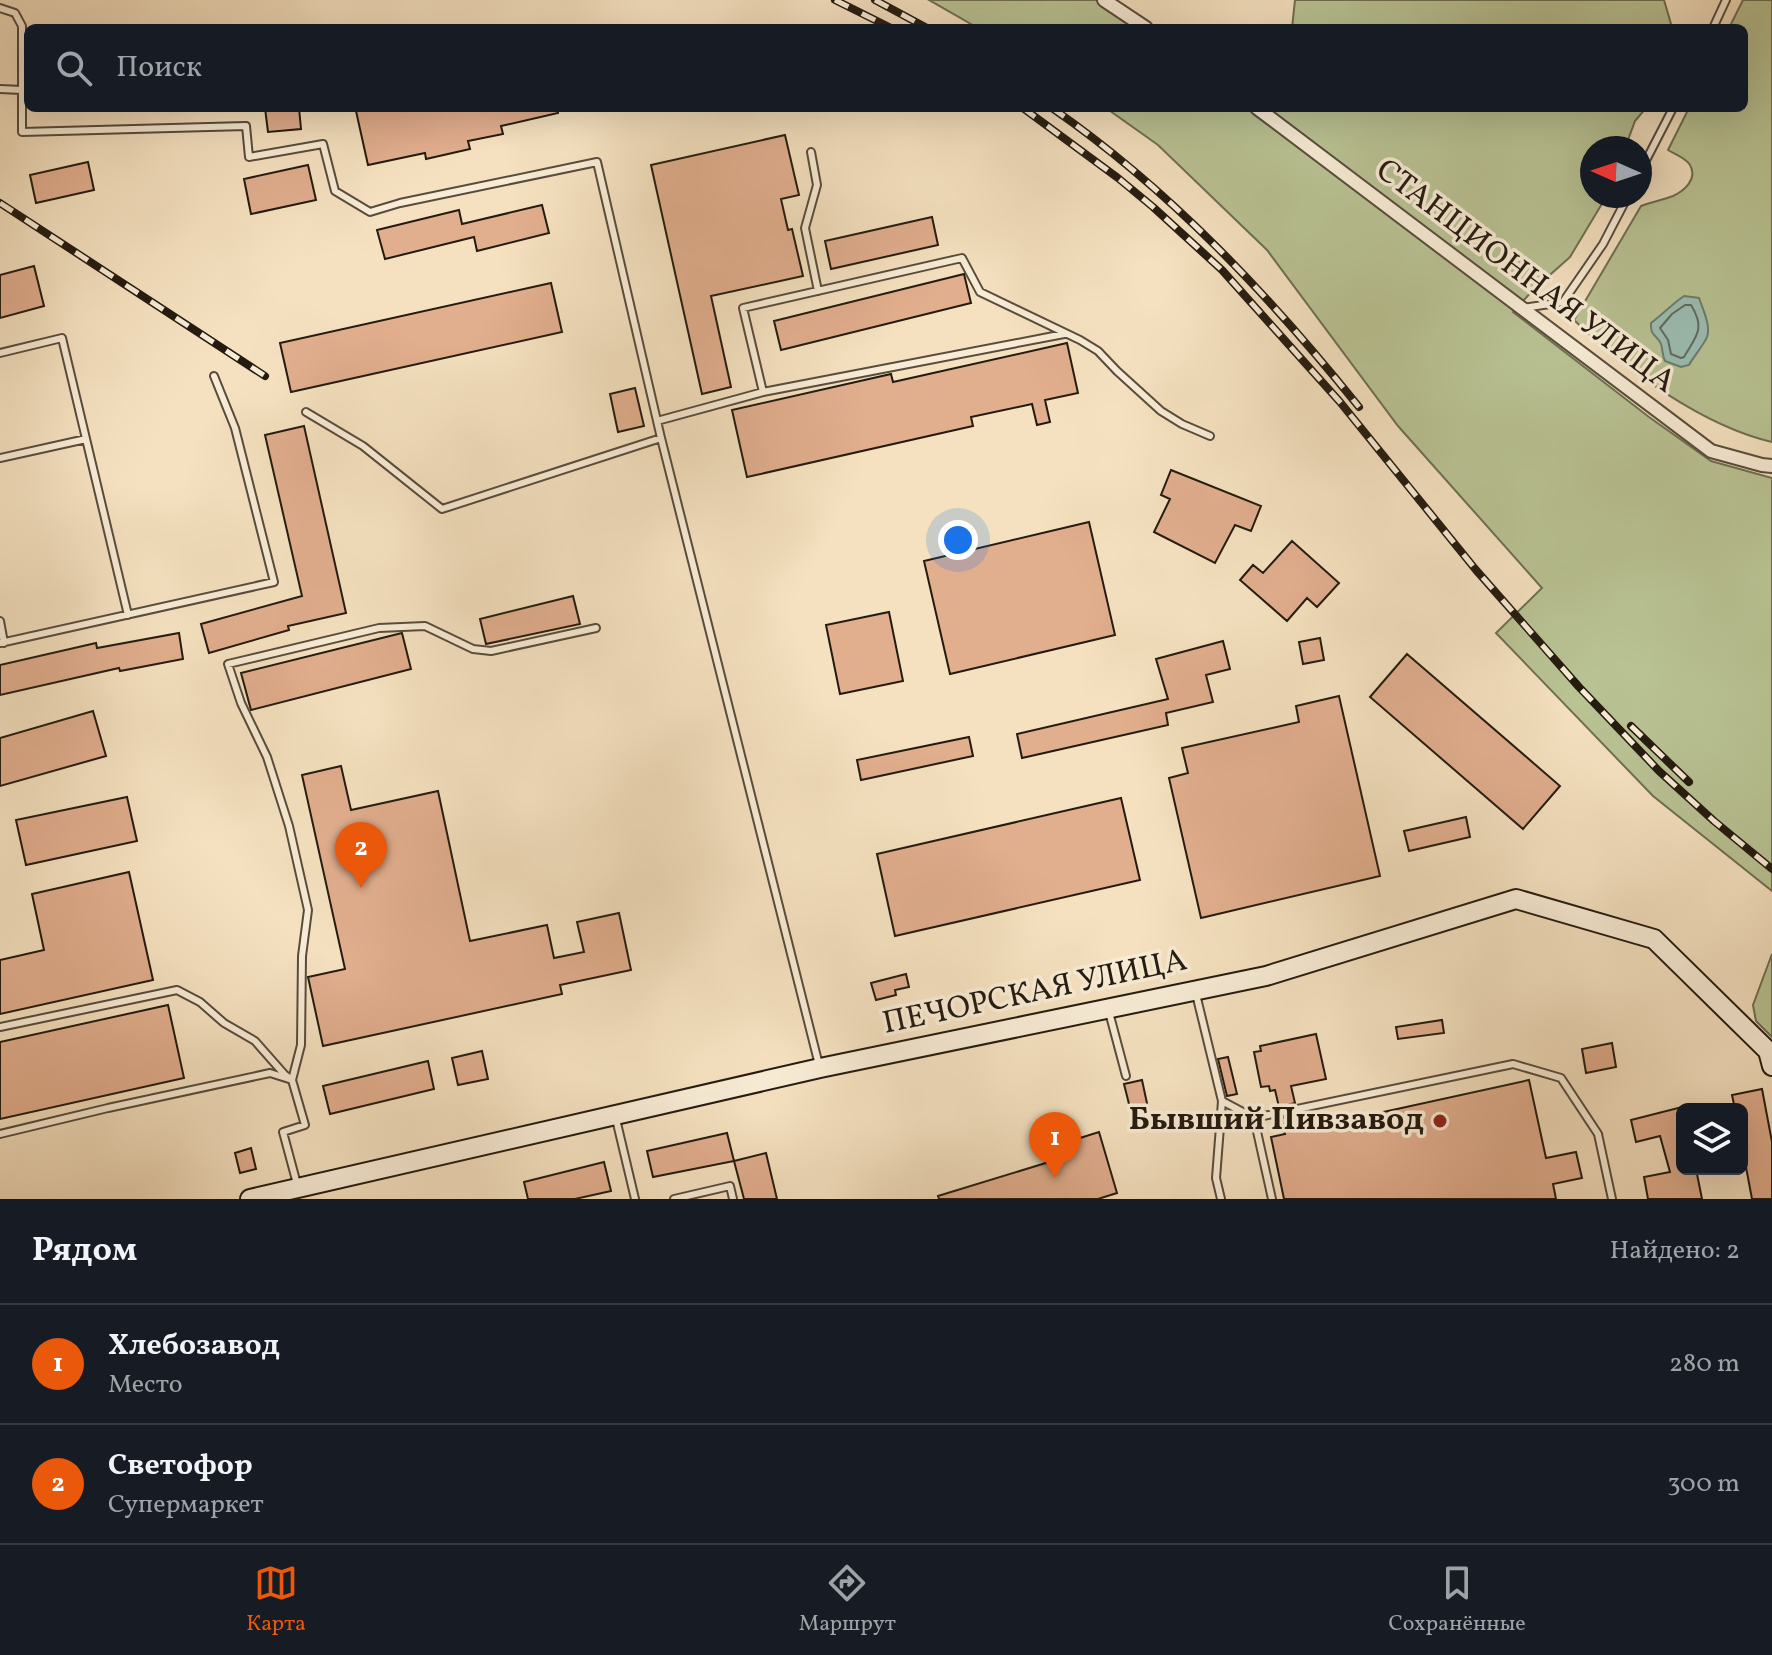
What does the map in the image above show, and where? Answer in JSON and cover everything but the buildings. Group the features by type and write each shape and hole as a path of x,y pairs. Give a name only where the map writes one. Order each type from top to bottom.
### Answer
{"street":[{"path":"1104,0 1140,24"},
{"name":"СТАНЦИОННАЯ УЛИЦА","path":"1262,112 1711,451 1772,466"},
{"name":"ПЕЧОРСКАЯ УЛИЦА","path":"250,1199 298,1188 319,1191 615,1115 820,1068 1266,976 1516,899 1654,939 1768,1051 1772,1066"}],"lane":[{"path":"1715,24 1726,0"},
{"path":"0,8 15,13 22,26 22,132 246,126 249,157 323,144 335,191 370,212 597,162 661,438 820,1068"},
{"path":"0,89 22,90"},
{"path":"1652,149 1671,112"},
{"path":"811,152 817,185 805,228 818,291"},
{"path":"1523,308 1563,302 1603,244 1622,208"},
{"path":"763,392 743,308 962,258 980,292 1098,351 1161,411 1210,436"},
{"path":"657,421 763,392 1066,334"},
{"path":"0,353 62,338 128,615"},
{"path":"0,621 2,643 274,582 235,428 214,376"},
{"path":"306,412 363,446 442,509 661,438"},
{"path":"0,458 86,439"},
{"path":"298,1188 283,1132 305,1125 292,1080 301,1045 302,956 308,910 289,826 267,757 241,703 228,664 379,628 425,626 473,649 491,651 596,628"},
{"path":"0,1027 177,990 200,1002 224,1023 255,1041 292,1080"},
{"path":"1196,991 1222,1101 1216,1178 1221,1199"},
{"path":"1108,1009 1126,1076"},
{"path":"1222,1101 1254,1118 1513,1064 1561,1078 1598,1134 1612,1199"},
{"path":"0,1134 270,1073 292,1080"},
{"path":"615,1115 635,1199"},
{"path":"1254,1118 1272,1199"},
{"path":"674,1199 730,1186 733,1199"}],"green space":[{"path":"929,0 1101,0 1138,24 971,24"},
{"path":"1295,0 1664,0 1671,24 1292,24"},
{"path":"1743,0 1772,0 1772,442 1719,423 1666,393 1616,357 1574,320 1640,208 1652,208 1652,202 1677,194 1691,180 1692,170 1688,163 1668,150 1687,112 1748,112 1748,24 1731,24"},
{"path":"1112,112 1643,112 1629,136 1580,136 1580,208 1600,208 1570,257 1513,312 1711,461 1772,478 1772,891 1653,796 1496,633 1542,588 1398,426 1267,250 1158,145"},
{"path":"1772,954 1772,1037 1756,1021 1753,1005"}],"water":[{"path":"1684,296 1699,298 1708,332 1689,365 1681,367 1665,361 1651,323"}],"railway":[{"path":"835,0 883,24"},
{"path":"875,0 920,24"},
{"path":"1028,112 1118,178 1222,270 1340,402 1476,570 1579,687 1659,771 1772,869"},
{"path":"1057,112 1137,174 1216,246 1290,325 1359,407"},
{"path":"0,203 265,376"},
{"path":"1631,726 1689,782"}],"place":[{"name":"Светофор","path":"361,888"},
{"name":"Бывший Пивзавод","path":"1440,1121"},
{"name":"Хлебозавод","path":"1055,1178"}]}
